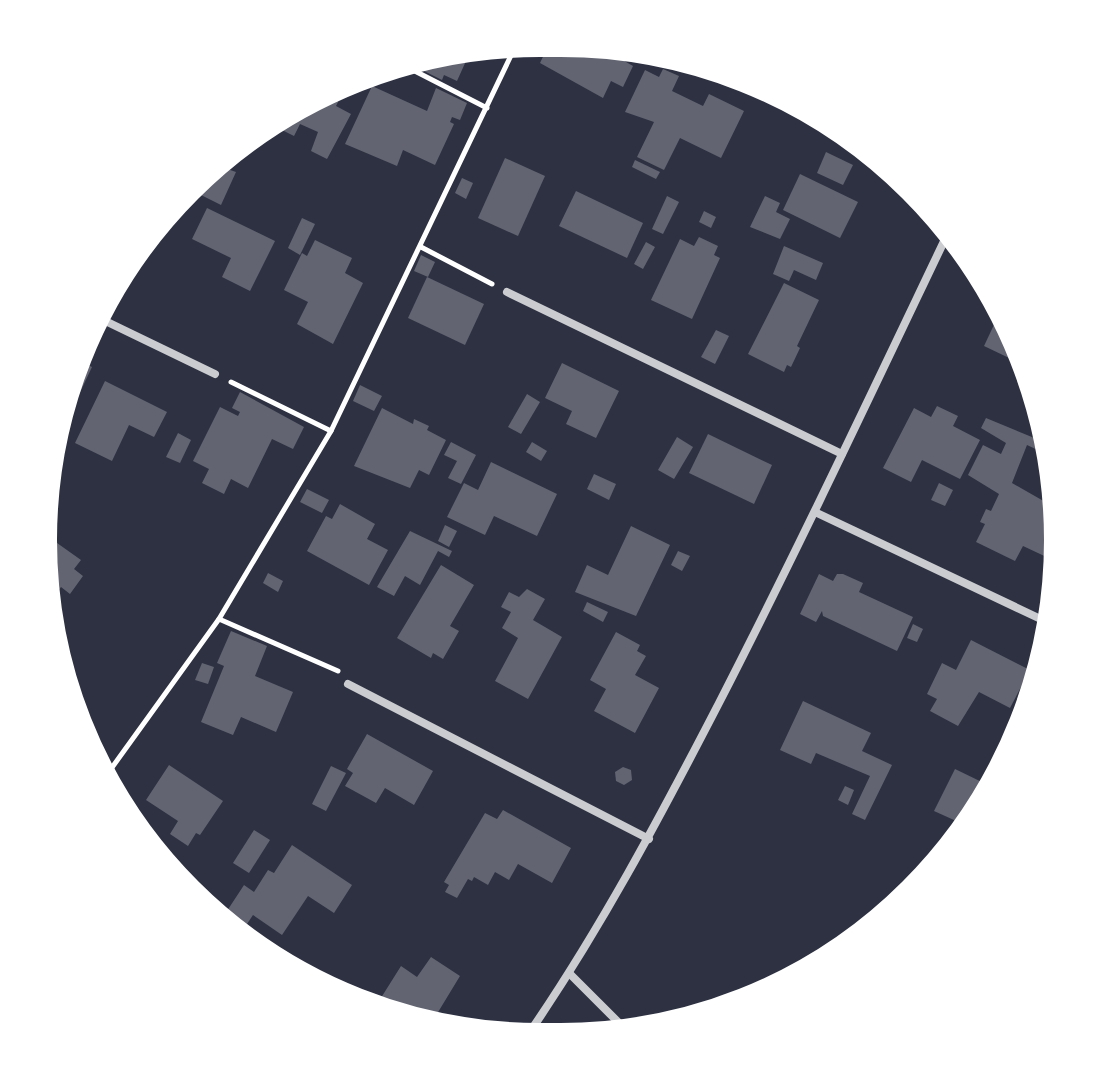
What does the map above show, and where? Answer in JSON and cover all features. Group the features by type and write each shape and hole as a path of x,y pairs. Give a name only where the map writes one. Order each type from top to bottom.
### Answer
{"street":[{"path":"533,1028 570,974 649,839 817,513 945,239"},
{"path":"507,292 842,454"},
{"path":"104,320 215,374"},
{"path":"817,513 1042,620"},
{"path":"348,684 649,839"},
{"path":"570,974 620,1024"}],"path":[{"path":"110,771 219,619 331,431 512,53"},
{"path":"412,70 487,108"},
{"path":"421,247 507,292"},
{"path":"215,374 331,431"},
{"path":"219,619 350,676 348,684"}],"building":[{"path":"545,52 593,53 614,55 633,66 623,87 611,81 603,98 540,63"},
{"path":"461,58 466,61 457,81 444,75 442,80 418,68"},
{"path":"663,69 679,76 672,91 703,106 709,94 744,111 721,158 680,138 664,170 637,157 654,122 625,112 645,70 659,77"},
{"path":"372,86 427,111 436,88 467,103 460,120 452,117 450,122 454,124 435,165 403,150 397,166 345,144"},
{"path":"341,96 336,106 351,114 327,159 311,151 318,132 300,124 294,136 278,128 324,102"},
{"path":"826,152 853,165 843,185 817,173"},
{"path":"505,158 545,176 518,236 478,218"},
{"path":"635,160 660,172 656,179 632,167"},
{"path":"224,168 236,172 221,205 197,193"},
{"path":"800,174 858,202 840,238 783,210"},
{"path":"462,178 473,183 466,199 455,193"},
{"path":"576,191 643,223 627,258 559,226"},
{"path":"667,196 679,202 663,234 652,229"},
{"path":"765,196 780,203 776,212 790,219 780,239 750,227"},
{"path":"207,208 275,241 250,291 222,277 231,258 192,239"},
{"path":"704,211 716,217 711,228 699,222"},
{"path":"302,218 315,224 300,255 288,248"},
{"path":"699,237 718,246 714,255 720,258 692,319 651,300 680,239 694,246"},
{"path":"315,240 352,258 345,273 363,283 333,344 297,324 308,302 284,290 302,253 307,256"},
{"path":"646,242 655,247 643,269 634,264"},
{"path":"784,246 823,263 816,280 794,270 789,281 773,274"},
{"path":"421,255 435,262 428,277 414,271"},
{"path":"427,277 484,304 465,345 408,318"},
{"path":"784,283 819,300 797,346 800,348 791,367 787,365 784,372 748,354"},
{"path":"997,319 1015,361 984,346"},
{"path":"716,330 729,336 715,364 701,357"},
{"path":"562,363 619,391 596,438 566,424 572,411 545,398"},
{"path":"85,364 92,367 72,404"},
{"path":"105,381 167,412 154,437 129,425 112,461 75,443"},
{"path":"360,385 382,396 374,411 353,401"},
{"path":"240,392 304,427 293,449 272,439 248,488 231,479 224,494 202,483 209,469 193,461 220,407 238,416 240,412 232,408"},
{"path":"527,394 540,402 521,434 508,427"},
{"path":"937,406 958,416 953,426 980,440 960,479 922,460 911,482 883,468 914,408 931,417"},
{"path":"382,408 413,424 414,419 429,426 427,430 446,440 429,475 419,470 410,488 354,466"},
{"path":"986,418 1039,440 1041,452 1027,445 1012,483 1048,503 1048,558 1023,546 1015,561 976,542 985,524 980,522 986,509 991,511 999,494 968,475 983,445 1001,454 1006,443 981,428"},
{"path":"178,433 191,440 180,463 166,457"},
{"path":"708,434 772,465 754,504 689,473"},
{"path":"677,437 693,447 674,479 658,470"},
{"path":"451,442 476,455 461,484 448,478 457,461 444,455"},
{"path":"532,442 547,451 541,461 526,452"},
{"path":"491,462 557,494 537,536 494,516 485,535 447,517 464,483 478,490"},
{"path":"594,474 616,484 609,500 587,489"},
{"path":"939,483 953,490 945,506 931,500"},
{"path":"307,489 329,500 322,513 300,502"},
{"path":"340,504 375,524 367,539 388,550 369,585 307,551 326,516 332,519"},
{"path":"445,525 457,531 449,547 438,541"},
{"path":"631,526 670,545 636,616 575,592 587,565 608,575"},
{"path":"410,531 452,551 449,557 438,551 420,585 405,576 394,596 377,587"},
{"path":"52,539 81,560 74,569 83,576 70,594 61,587 55,595"},
{"path":"678,551 690,556 682,571 671,565"},
{"path":"441,565 474,585 450,626 459,631 443,659 433,653 431,658 397,638"},
{"path":"268,573 283,581 278,592 263,583"},
{"path":"819,574 833,581 837,574 843,574 863,583 859,592 913,617 897,651 823,616 822,611 816,622 800,614"},
{"path":"527,589 545,599 533,620 562,637 528,699 495,681 518,638 502,628 511,612 501,607 509,592 519,597"},
{"path":"587,602 608,612 603,622 583,611"},
{"path":"913,624 923,629 917,642 907,638"},
{"path":"231,631 267,646 255,676 293,692 276,732 241,717 233,735 201,722 224,666 217,663"},
{"path":"616,632 640,645 637,651 646,656 635,675 659,688 635,733 594,711 606,689 590,680"},
{"path":"971,640 1030,670 1010,708 979,692 958,726 930,711 937,699 927,694 942,663 956,670"},
{"path":"202,663 214,667 208,684 195,680"},
{"path":"803,701 871,733 862,751 892,765 865,820 852,814 870,776 816,753 811,764 780,750"},
{"path":"367,734 433,771 414,805 385,788 376,803 345,786 353,773 347,769"},
{"path":"169,765 223,801 200,835 196,833 188,846 170,834 178,821 146,800"},
{"path":"331,766 346,773 326,811 312,804"},
{"path":"623,767 631,770 632,780 624,785 616,781 615,772"},
{"path":"955,769 984,783 959,822 934,811"},
{"path":"845,786 854,790 848,805 838,800"},
{"path":"503,810 571,848 552,883 518,864 509,880 495,872 488,885 474,877 472,881 468,879 457,898 445,892 449,885 444,882 485,813 497,819"},
{"path":"254,830 270,840 249,873 233,863"},
{"path":"292,845 352,885 334,913 308,896 282,935 253,915 245,927 226,913 244,885 254,892 268,870 274,873"},
{"path":"431,957 460,976 435,1017 379,1001 401,966 417,977"}]}
